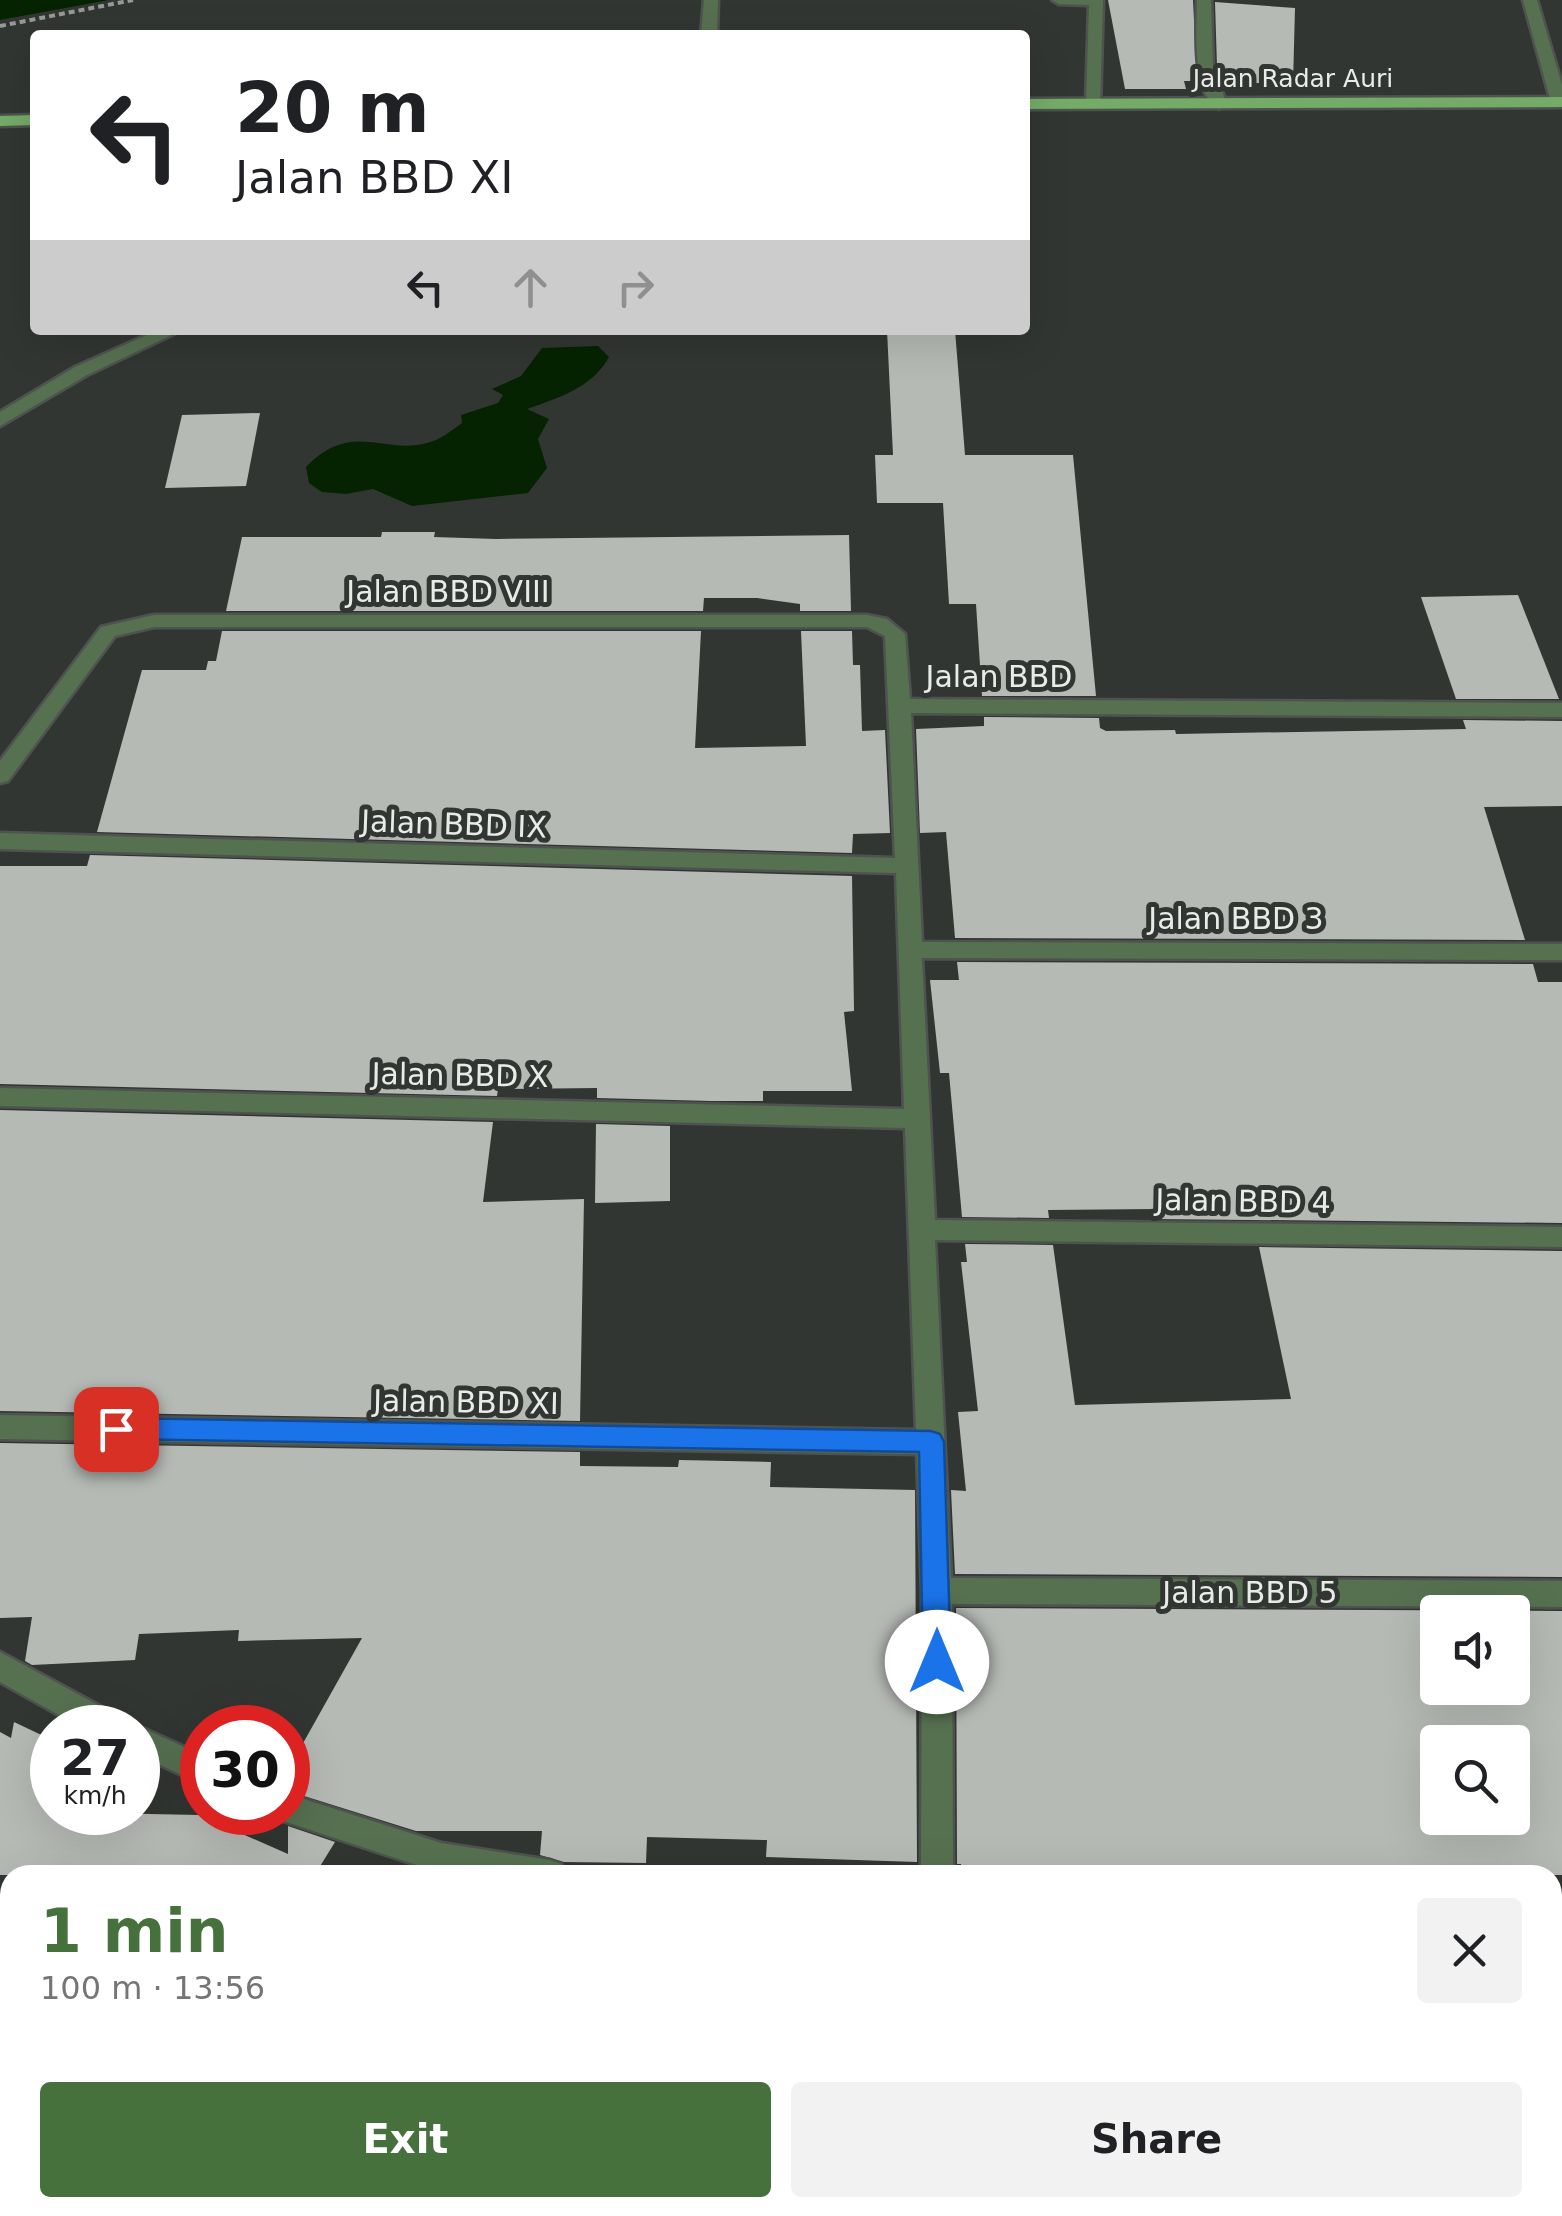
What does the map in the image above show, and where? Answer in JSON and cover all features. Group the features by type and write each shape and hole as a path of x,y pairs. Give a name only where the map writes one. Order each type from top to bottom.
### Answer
{"main road":[{"name":"Jalan Radar Auri","path":"1030,104 1560,102"},
{"path":"0,120 30,120"}],"street":[{"path":"709,30 711,0"},
{"path":"1059,0 1096,1 1094,104"},
{"path":"1204,0 1204,68 1219,104"},
{"path":"1530,0 1560,102"},
{"path":"0,420 81,371 162,335"},
{"name":"Jalan BBD VIII","path":"0,776 108,630 154,621 868,621 880,623 896,634 900,706"},
{"name":"Jalan BBD","path":"937,1865 937,1591 900,706 1562,710"},
{"name":"Jalan BBD IX","path":"0,842 907,866"},
{"name":"Jalan BBD 3","path":"911,950 1562,952"},
{"name":"Jalan BBD X","path":"0,1096 918,1119"},
{"name":"Jalan BBD 4","path":"922,1230 1562,1237"},
{"name":"Jalan BBD XI","path":"0,1427 931,1442"},
{"name":"Jalan BBD 5","path":"937,1591 1562,1594"},
{"path":"0,1666 70,1705"},
{"path":"310,1816 441,1858 486,1865"}],"path":[{"path":"0,26 133,0"}],"shaded area":[{"path":"0,0 109,0 0,20"},
{"path":"598,346 609,357 593,377 527,409 549,419 538,439 547,468 528,493 412,506 373,489 346,494 322,492 309,483 306,467 338,445 367,442 411,446 441,437 462,423 461,415 498,403 503,395 492,389 521,376 542,348"}],"building":[{"path":"1108,0 1193,0 1197,81 1184,81 1186,89 1125,89"},
{"path":"1215,2 1295,8 1293,84 1223,82 1217,67"},
{"path":"887,335 955,335 965,455 1073,455 1096,696 982,696 976,604 949,604 943,503 877,503 875,455 893,455"},
{"path":"260,413 246,486 165,488 182,415"},
{"path":"382,532 435,532 434,537 496,539 849,535 851,611 800,611 800,604 757,598 704,598 703,611 226,611 242,537 381,537"},
{"path":"1518,595 1559,699 1456,699 1421,597"},
{"path":"222,631 701,631 695,748 806,746 801,631 852,631 853,665 860,665 862,731 885,730 890,833 853,834 852,853 97,832 142,670 206,670 208,661 216,661"},
{"path":"984,717 1099,718 1100,728 1106,731 1175,730 1176,734 1466,729 1463,720 1562,721 1562,806 1484,807 1525,940 955,938 946,832 920,833 916,729 984,726"},
{"path":"90,855 852,876 854,1011 844,1012 852,1091 763,1091 763,1101 711,1101 597,1098 597,1088 498,1089 497,1096 0,1084 0,866 87,866"},
{"path":"957,962 1533,964 1538,982 1562,982 1562,1223 1157,1219 1156,1209 1048,1210 1049,1218 962,1217 949,1073 940,1073 930,980 959,980"},
{"path":"0,1110 493,1122 483,1202 584,1199 580,1421 0,1411"},
{"path":"596,1124 670,1126 670,1201 595,1203"},
{"path":"965,1244 1053,1245 1075,1405 1291,1399 1259,1247 1562,1251 1562,1577 955,1574 951,1490 966,1491 958,1412 978,1411 961,1262 967,1262"},
{"path":"0,1443 580,1452 580,1466 678,1467 679,1460 771,1462 770,1487 915,1490 917,1862 766,1857 767,1840 647,1837 646,1863 564,1862 540,1855 542,1831 416,1831 310,1798 310,1731 362,1638 238,1641 239,1630 139,1634 135,1660 32,1665 25,1661 32,1617 0,1618"},
{"path":"956,1608 1420,1610 1420,1705 1530,1705 1530,1611 1562,1611 1562,1865 957,1864"},
{"path":"14,1722 30,1730 30,1835 160,1835 160,1814 180,1815 180,1835 245,1835 288,1854 288,1835 310,1833 335,1842 321,1865 0,1865 0,1732 11,1738"}],"route":[{"path":"116,1429 931,1442 937,1662"}]}
